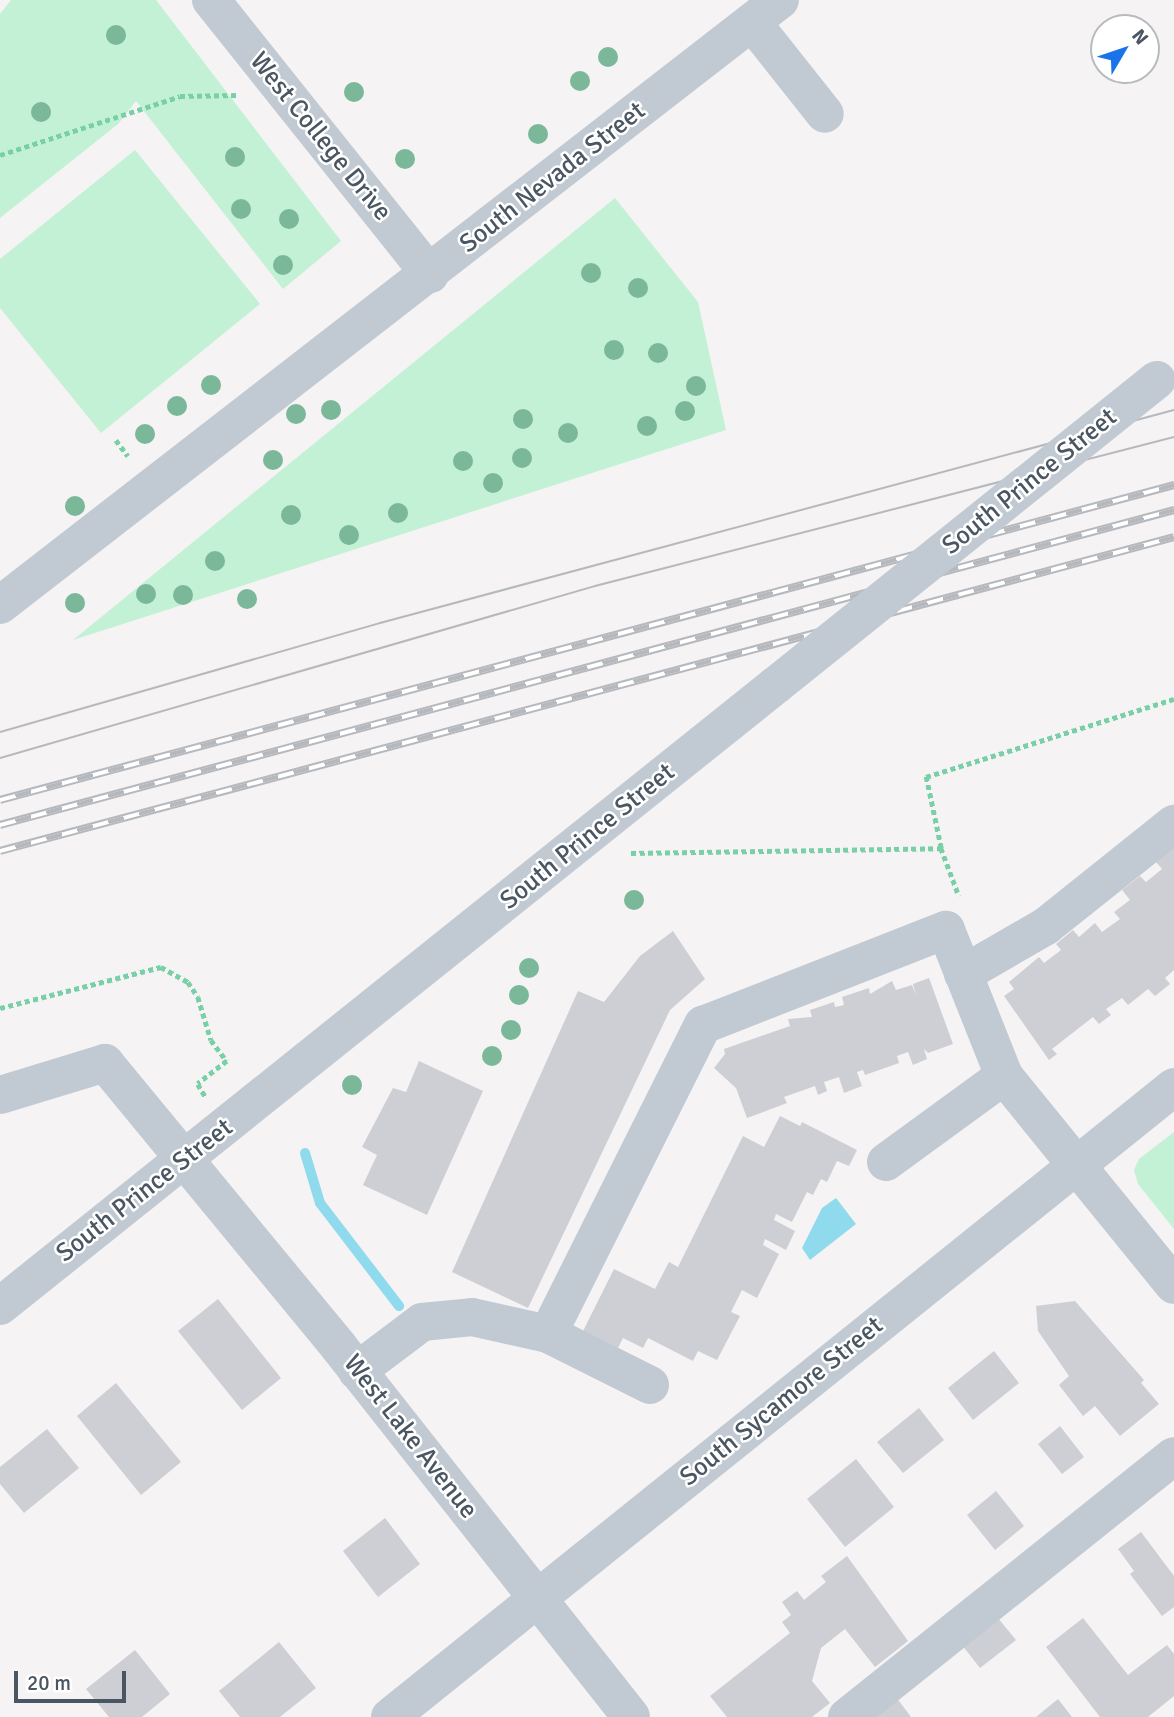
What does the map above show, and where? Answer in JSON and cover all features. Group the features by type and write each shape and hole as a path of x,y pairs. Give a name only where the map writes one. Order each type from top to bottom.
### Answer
{"street":[{"name":"West College Drive","path":"211,0 430,274"},
{"name":"South Nevada Street","path":"0,605 325,356 766,11"},
{"path":"766,11 825,114"},
{"name":"South Prince Street","path":"0,1306 1166,373"},
{"path":"963,974 1046,926 1174,824"},
{"path":"548,1334 703,1025 946,930 1004,1076 1174,1284"},
{"name":"West Lake Avenue","path":"0,1095 105,1063 187,1159 631,1717"},
{"path":"886,1161 1004,1076"},
{"name":"South Sycamore Street","path":"390,1717 1076,1163 1174,1087"},
{"path":"357,1371 422,1322 472,1317 548,1334 650,1385"},
{"path":"847,1717 1174,1456"}],"path":[{"path":"0,155 180,96 242,95"},
{"path":"662,850 941,848 926,777 1174,699"},
{"path":"0,1008 161,967 188,982 198,997 211,1041 227,1061 198,1084 204,1094"}],"green space":[{"path":"11,0 156,0 341,241 283,289 136,101 118,124 0,218 0,14"},
{"path":"135,150 260,304 101,433 0,308 0,259"},
{"path":"615,198 698,302 726,430 73,640"},
{"path":"1174,1132 1174,1229 1138,1184 1134,1170 1139,1159"}],"water":[{"path":"836,1198 856,1224 810,1260 802,1248 822,1208"}],"building":[{"path":"1174,847 1174,970 1165,978 1170,984 1155,996 1148,989 1128,1005 1122,998 1106,1009 1111,1015 1099,1024 1093,1017 1052,1049 1057,1054 1049,1060 1004,996 1014,989 1009,982 1039,957 1044,963 1061,950 1056,944 1073,930 1079,937 1095,923 1102,932 1120,919 1114,912 1130,900 1122,890 1140,876 1146,882 1162,869 1156,862"},
{"path":"673,931 705,979 670,1010 528,1308 452,1272 578,991 604,1002 640,956"},
{"path":"929,978 953,1044 928,1053 924,1049 927,1059 913,1065 908,1052 897,1056 899,1063 865,1075 863,1070 857,1072 862,1086 844,1093 839,1077 824,1082 827,1091 818,1095 815,1086 784,1097 787,1103 747,1118 736,1088 714,1068 725,1054 724,1049 790,1026 788,1019 812,1017 810,1010 834,1002 835,1007 844,1005 842,997 869,988 870,994 892,981 896,990 912,985 916,995 913,984"},
{"path":"419,1061 483,1091 427,1215 363,1185 377,1155 362,1147 393,1088 406,1092"},
{"path":"780,1116 800,1126 802,1122 857,1150 849,1166 837,1161 827,1182 821,1179 813,1195 807,1192 792,1222 776,1214 774,1220 795,1231 786,1250 765,1239 763,1245 779,1254 757,1298 742,1290 731,1312 740,1316 717,1360 698,1351 693,1361 648,1338 643,1348 623,1338 618,1348 583,1331 614,1269 655,1289 669,1262 678,1267 743,1136 764,1147"},
{"path":"218,1299 281,1378 242,1410 178,1331"},
{"path":"1075,1301 1144,1380 1141,1383 1159,1404 1120,1436 1095,1406 1083,1416 1059,1385 1069,1376 1038,1331 1036,1306"},
{"path":"994,1351 1019,1383 973,1420 948,1388"},
{"path":"116,1383 181,1462 141,1495 77,1416"},
{"path":"919,1408 944,1440 903,1473 877,1442"},
{"path":"1060,1426 1084,1457 1062,1474 1038,1444"},
{"path":"47,1429 79,1468 24,1513 0,1484 0,1467"},
{"path":"856,1459 894,1507 845,1547 807,1499"},
{"path":"996,1491 1024,1526 995,1550 967,1515"},
{"path":"385,1518 420,1564 378,1597 343,1551"},
{"path":"1141,1532 1174,1576 1174,1607 1162,1616 1130,1574 1134,1571 1118,1549"},
{"path":"847,1556 908,1641 875,1667 845,1629 821,1648 812,1681 830,1703 812,1717 727,1717 710,1696 790,1633 782,1622 791,1615 782,1602 797,1591 804,1600 826,1582 821,1576"},
{"path":"993,1612 1016,1640 980,1668 958,1640"},
{"path":"1083,1618 1128,1675 1167,1645 1174,1654 1174,1696 1148,1717 1100,1717 1046,1647"},
{"path":"279,1642 316,1688 280,1717 240,1717 219,1691"},
{"path":"135,1650 170,1694 142,1717 109,1717 86,1689"},
{"path":"893,1693 911,1717 861,1717"},
{"path":"1058,1699 1072,1717 1036,1717"}],"waterway":[{"path":"305,1153 320,1203 399,1306"}],"tram line":[{"path":"0,732 380,623 1174,410"},
{"path":"0,758 595,586 1174,437"}],"railway":[{"path":"0,800 1174,485"},
{"path":"0,825 1174,510"},
{"path":"0,851 1174,537"}]}
